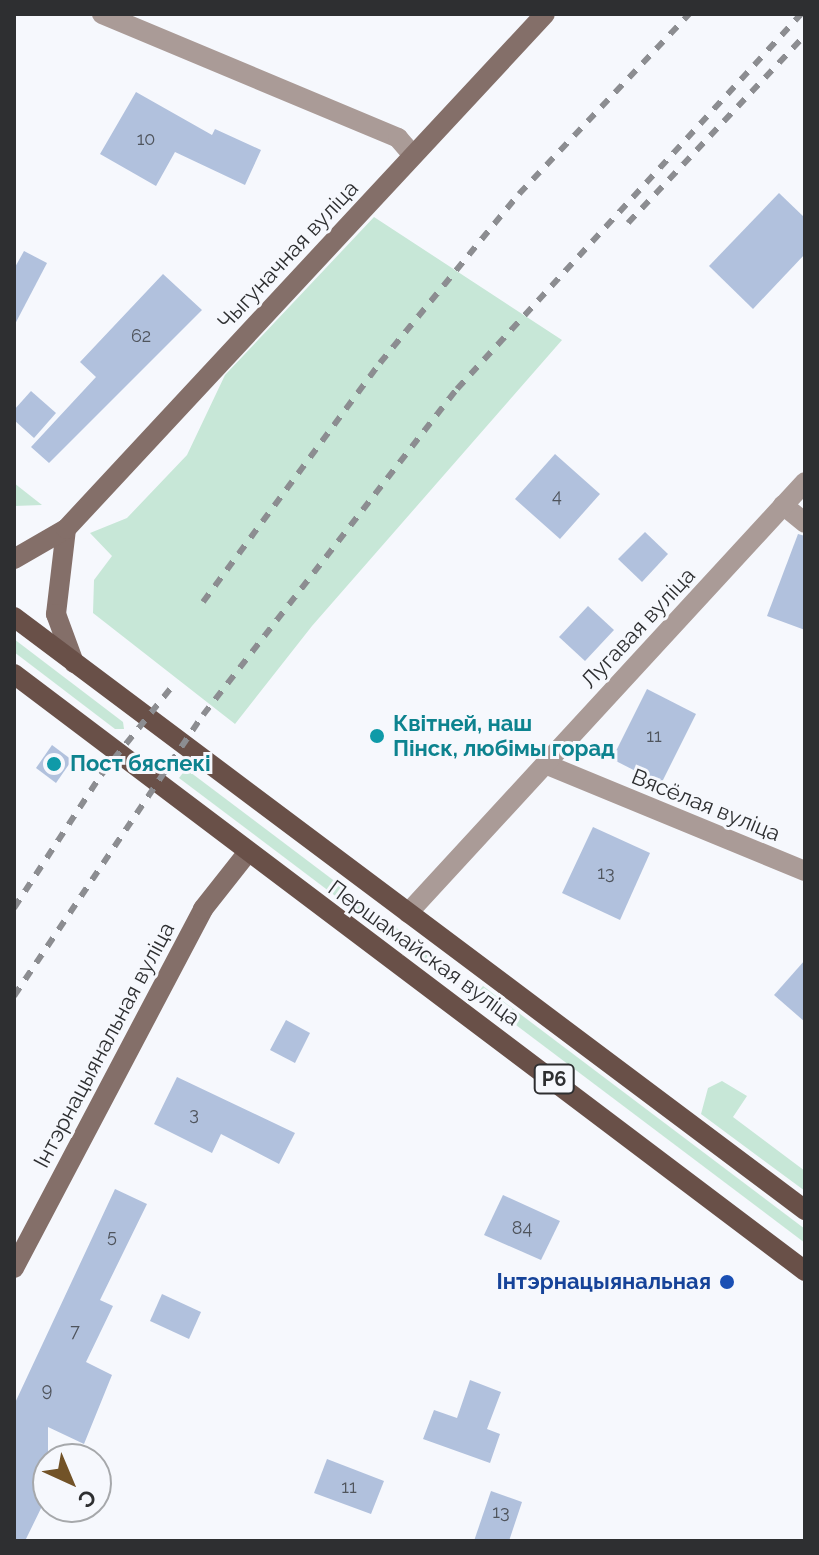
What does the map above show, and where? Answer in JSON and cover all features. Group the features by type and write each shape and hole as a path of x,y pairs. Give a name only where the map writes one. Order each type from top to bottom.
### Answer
{"main road":[{"name":"Першамайская вуліца","path":"14,617 805,1210"},
{"name":"Першамайская вуліца","path":"14,674 805,1271"}],"street":[{"path":"102,14 398,138 413,155"},
{"name":"Чыгуначная вуліца","path":"14,559 66,529 545,14"},
{"name":"Лугавая вуліца","path":"408,913 805,482"},
{"path":"783,505 805,523"},
{"path":"66,529 56,614 74,663"},
{"name":"Вясёлая вуліца","path":"545,764 805,871"},
{"name":"Інтэрнацыянальная вуліца","path":"14,1268 203,909 248,852"}],"green space":[{"path":"374,217 562,340 312,626 235,724 93,613 94,580 112,556 90,533 127,518 187,455 225,375"},
{"path":"14,483 42,505 14,506"},
{"path":"14,639 123,722 124,729 115,729 14,652"},
{"path":"186,769 447,966 440,975 179,778"},
{"path":"483,986 805,1229 805,1243 476,995"},
{"path":"722,1081 747,1096 733,1117 805,1171 805,1191 701,1114 708,1088"}],"building":[{"path":"136,92 212,135 215,129 261,150 245,185 175,152 156,186 100,154"},
{"path":"779,193 805,218 805,254 753,309 709,266"},
{"path":"24,251 47,263 14,326 14,269"},
{"path":"163,274 202,310 49,463 31,447 96,377 80,362"},
{"path":"31,391 56,413 34,438 14,420 14,410"},
{"path":"555,454 600,494 560,539 515,499"},
{"path":"645,532 668,554 642,582 618,559"},
{"path":"798,534 805,536 805,630 767,616"},
{"path":"588,606 614,630 585,661 559,637"},
{"path":"647,689 696,714 661,784 612,759"},
{"name":"Пост бяспекі","path":"52,745 72,760 56,783 36,768"},
{"path":"593,827 650,853 620,920 562,893"},
{"path":"805,960 805,1022 774,995"},
{"path":"286,1020 310,1033 295,1063 270,1050"},
{"path":"177,1077 295,1133 279,1164 221,1134 212,1153 154,1124"},
{"path":"115,1189 147,1204 100,1300 113,1306 86,1362 112,1375 84,1443 48,1427 48,1443 32,1443 34,1523 25,1541 14,1541 14,1405"},
{"path":"503,1195 560,1221 541,1260 484,1235"},
{"path":"162,1294 201,1312 189,1339 150,1321"},
{"path":"470,1380 501,1392 487,1429 500,1434 490,1463 423,1439 434,1410 457,1418"},
{"path":"327,1459 384,1481 371,1514 314,1493"},
{"path":"491,1491 522,1502 509,1541 474,1541"}],"railway":[{"path":"203,602 380,363 519,194 689,14"},
{"path":"14,996 203,715 457,389 801,14"},
{"path":"628,223 805,35"},
{"path":"14,908 101,775 171,688"}],"place":[{"name":"Квітней, наш Пінск, любімы горад","path":"377,736"},
{"name":"Пост бяспекі","path":"54,764"},
{"name":"Інтэрнацыянальная","path":"727,1282"}]}
